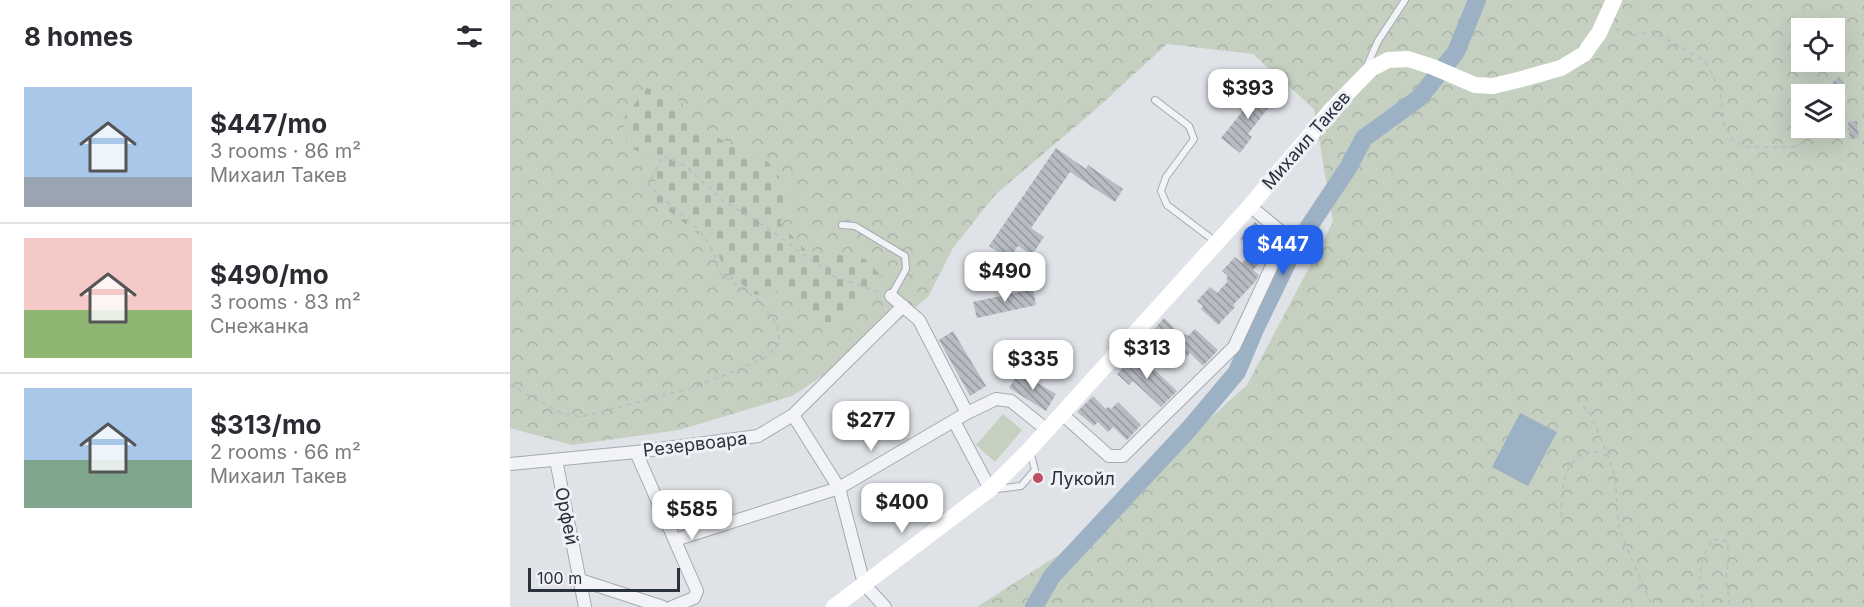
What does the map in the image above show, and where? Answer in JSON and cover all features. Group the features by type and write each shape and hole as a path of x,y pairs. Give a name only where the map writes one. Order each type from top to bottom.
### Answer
{"main road":[{"path":"1603,24 1614,0"},
{"name":"Михаил Такев","path":"834,607 990,489 1029,450 1250,206 1362,76 1379,64 1398,58 1415,60 1468,83 1493,86 1561,68 1584,54 1594,42 1603,24"}],"street":[{"path":"1062,414 1109,456 1123,456 1234,347 1282,244 1280,231 1250,206"},
{"path":"896,300 919,320 967,413"},
{"name":"Резервоара","path":"510,464 636,452 758,436 793,415 896,300"},
{"path":"675,540 839,488 967,413 996,399 1011,401 1047,430"},
{"path":"793,415 839,488 864,585 885,607"},
{"path":"954,421 990,489"},
{"path":"636,452 697,591 694,598 672,607"},
{"name":"Орфей","path":"556,460 585,607"},
{"path":"580,580 663,607"}],"lane":[{"path":"1362,76 1378,40 1405,0"},
{"path":"1155,100 1189,126 1194,139 1166,177 1161,191 1167,205 1216,242"},
{"path":"842,225 855,226 905,256 906,269 896,300"}],"path":[{"path":"1603,24 1632,35 1654,32 1705,61 1720,89 1724,124 1732,140 1746,147 1793,147 1807,141"},
{"path":"510,385 561,413 581,417 685,390 767,357 780,342 777,325 761,302 720,273 713,251 700,231 648,185 663,156 686,166 722,200 770,229 833,276 896,300"},
{"path":"1577,399 1591,415 1608,456 1615,477 1619,530 1653,607"},
{"path":"1562,525 1561,510 1565,476 1574,458 1591,451 1608,456"},
{"path":"1703,607 1700,578 1703,553 1713,539 1726,541 1730,553 1726,578 1730,607"}],"green space":[{"path":"510,0 1864,0 1864,607 977,607 1060,554 1247,385 1333,222 1314,109 1253,54 1167,44 1095,110 996,194 953,248 928,297 865,348 792,396 679,430 572,445 510,428"},
{"path":"647,88 680,101 697,128 768,162 794,198 780,223 808,253 845,253 867,260 886,282 836,322 813,322 785,289 756,295 727,273 714,246 652,198 658,162 628,146 623,119"},
{"path":"1003,414 1022,430 995,462 976,445"}],"water":[{"path":"1520,413 1557,432 1528,486 1492,467"}],"building":[{"path":"1838,77 1844,83 1843,84 1831,84"},
{"path":"1262,87 1276,98 1248,134 1252,137 1240,153 1221,138"},
{"path":"1857,121 1859,138 1850,139 1848,122"},
{"path":"1056,148 1086,169 1088,165 1123,189 1115,202 1070,172 1031,228 1044,237 1032,255 1018,246 1009,259 989,246"},
{"path":"1255,222 1273,237 1273,243 1269,252 1253,270 1259,275 1255,282 1218,325 1201,309 1203,306 1197,301 1210,287 1217,293 1228,281 1226,279 1228,276 1222,271 1235,257 1242,263 1254,251 1240,239"},
{"path":"1033,289 1036,305 977,318 973,302"},
{"path":"1164,318 1183,336 1185,334 1188,336 1195,329 1218,350 1203,366 1190,353 1185,358 1175,349 1172,352 1161,343 1159,345 1148,336"},
{"path":"953,331 986,386 970,396 939,340"},
{"path":"1137,353 1177,391 1161,407 1133,381 1129,385 1117,374"},
{"path":"1019,372 1056,394 1046,411 1009,388"},
{"path":"1093,396 1106,409 1108,407 1111,409 1118,402 1141,425 1127,440 1113,427 1108,432 1098,422 1094,426 1077,412"}],"waterway":[{"path":"1034,607 1052,576 1189,429 1237,372 1294,249 1348,168 1364,138 1419,98 1456,52 1477,0"}],"place":[{"name":"Лукойл","path":"1038,478"}]}
